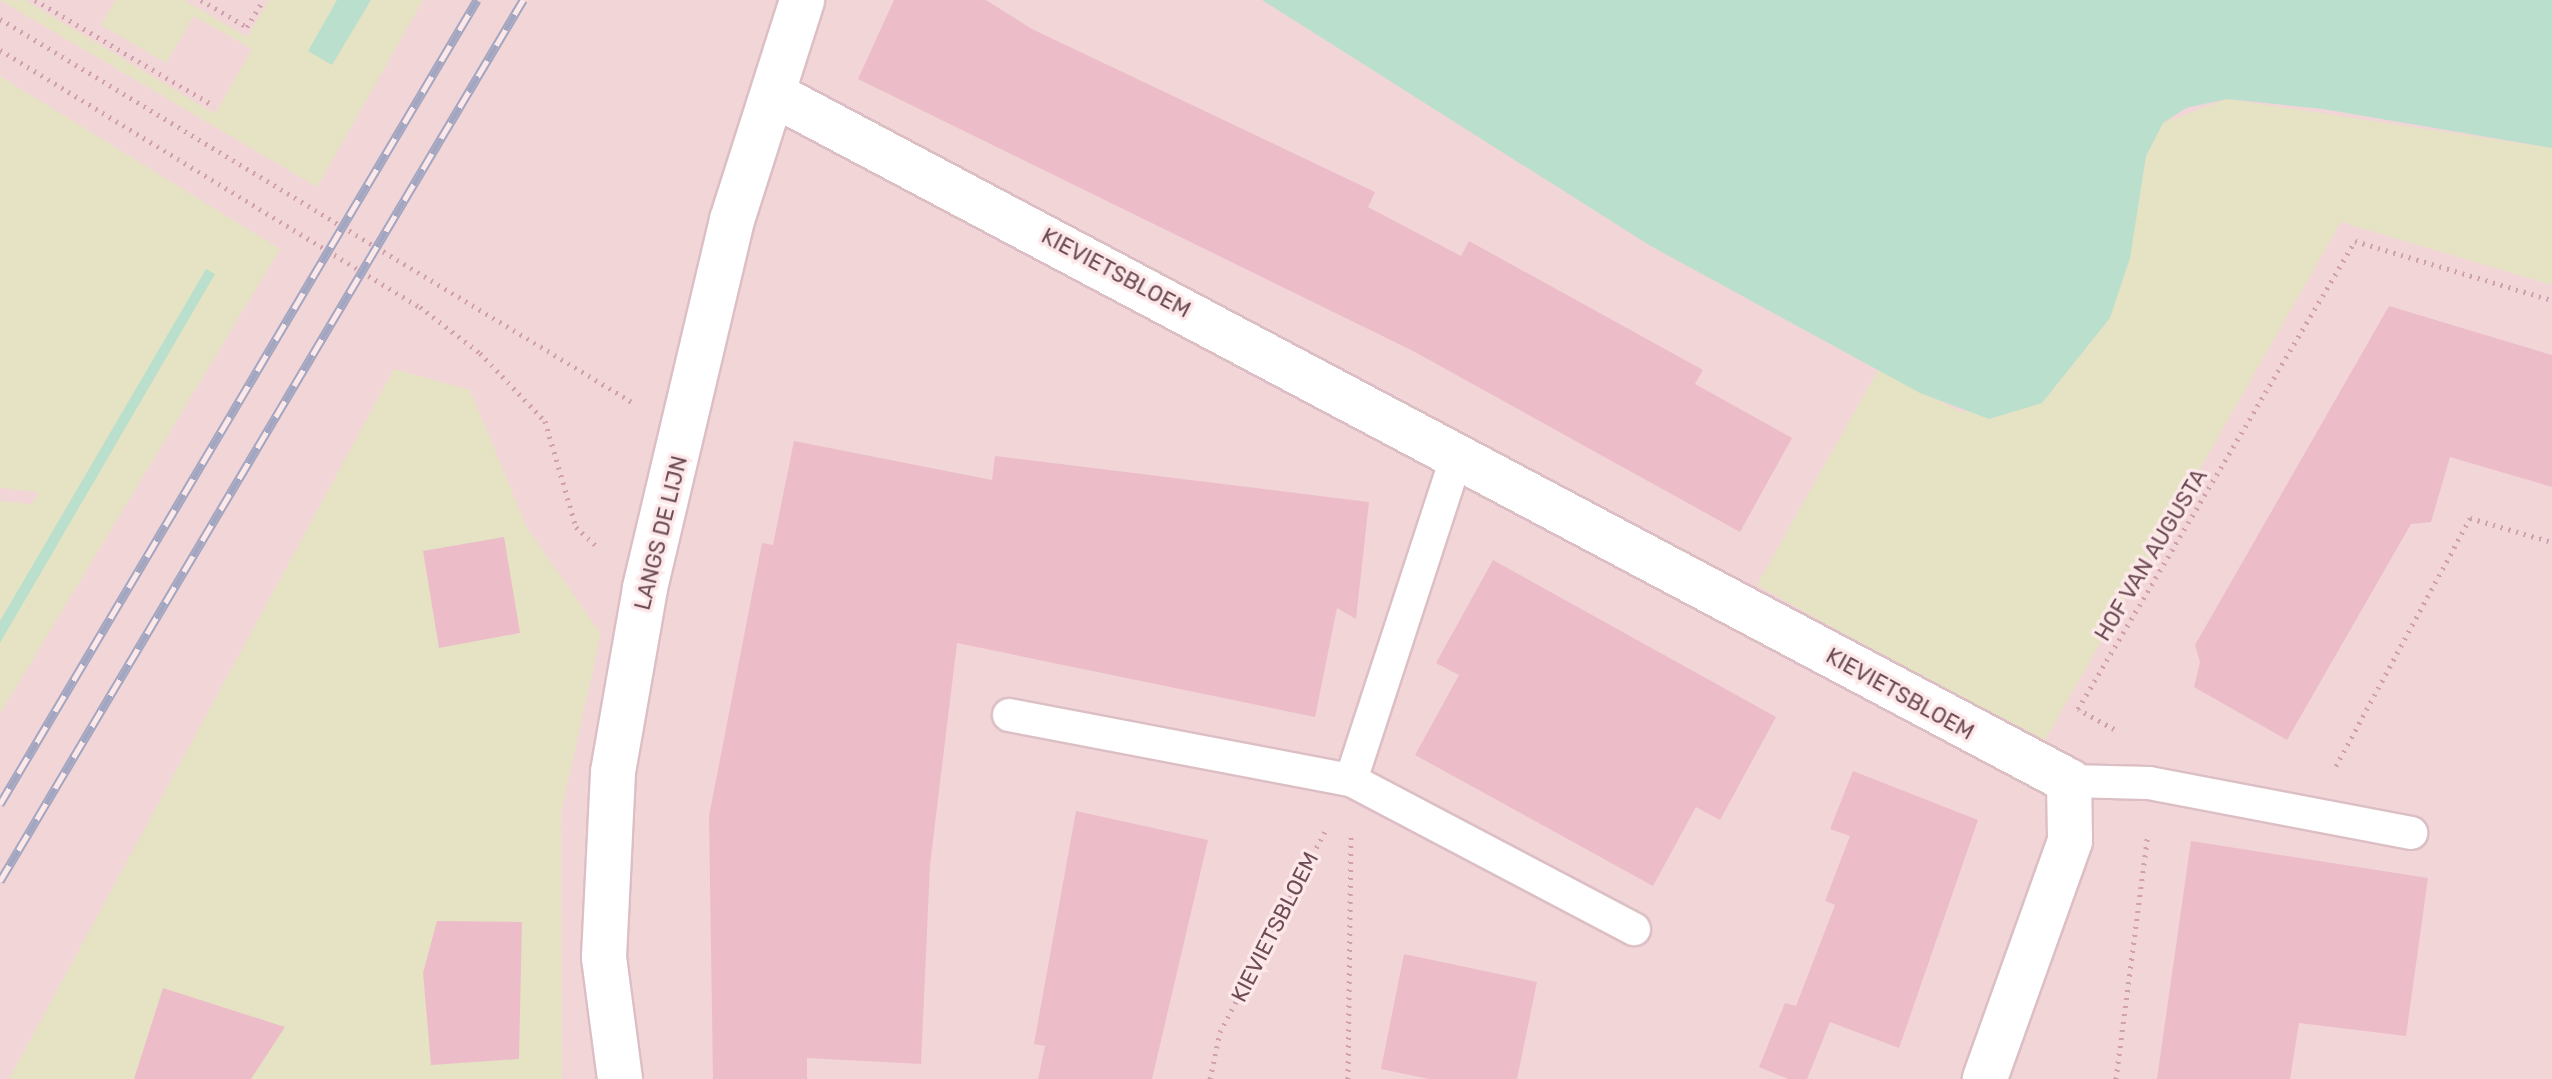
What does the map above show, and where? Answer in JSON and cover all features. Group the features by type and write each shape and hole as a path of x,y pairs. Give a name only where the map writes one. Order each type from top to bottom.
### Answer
{"street":[{"name":"LANGS DE LIJN","path":"620,1079 604,957 613,772 645,588 687,435 732,220 802,0"},
{"name":"KIEVIETSBLOEM","path":"773,94 1458,452 2069,781"},
{"path":"1985,1079 2070,841 2069,781"}],"lane":[{"path":"1351,780 1458,452"},
{"path":"1009,715 1351,780 1634,929"},
{"path":"2069,781 2149,783 2411,833"}],"path":[{"path":"35,0 214,106"},
{"path":"201,0 247,27 263,0"},
{"path":"0,19 687,435"},
{"path":"0,50 420,307 480,353 545,421 576,527 645,588"},
{"name":"HOF VAN AUGUSTA","path":"2116,1079 2147,861 2149,783 2142,745 2078,709 2355,241 2552,300"},
{"path":"2311,813 2470,518 2552,542"},
{"name":"KIEVIETSBLOEM","path":"1210,1079 1220,1032 1351,780"},
{"name":"KIEVIETSBLOEM","path":"1348,1079 1351,780"}],"shaded area":[{"path":"0,0 2552,0 2552,1079 0,1079"},
{"path":"0,0 25,0 215,114 252,49 194,16 166,63 101,25 115,0 184,0 247,37 269,0 423,0 317,187"},
{"path":"337,0 371,0 332,65 308,51"},
{"path":"1262,0 2552,0 2552,148 2323,109 2227,99 2186,108 2163,123 2146,156 2130,258 2110,318 2042,403 1989,419 1920,393 1649,245"},
{"path":"0,76 280,249 0,714 0,501 32,504 39,492 0,488"},
{"path":"2227,99 2552,148 2552,285 2341,222 2042,745 1757,585 1878,370 1961,412 2042,403 2110,318 2146,156 2163,123"},
{"path":"206,269 215,274 0,643 0,621"},
{"path":"394,369 470,390 527,528 601,634 561,813 562,1079 9,1079"}],"building":[{"path":"894,0 986,0 1032,29 1375,192 1368,207 1461,256 1469,241 1703,370 1695,384 1792,438 1740,532 1413,351 858,79"},
{"path":"2389,306 2552,355 2552,487 2450,457 2431,522 2411,524 2287,740 2194,687 2200,662 2195,645"},
{"path":"794,441 992,480 995,456 1369,502 1356,619 1337,608 1315,717 957,643 930,865 921,1064 807,1058 807,1079 713,1079 709,816 762,543 773,545"},
{"path":"504,537 520,633 439,648 423,551"},
{"path":"1493,560 1776,717 1720,820 1696,807 1653,886 1415,755 1459,675 1436,663"},
{"path":"1853,771 1978,820 1899,1048 1830,1022 1807,1079 1788,1079 1759,1067 1785,1003 1796,1006 1835,905 1825,901 1850,836 1830,829"},
{"path":"1076,811 1208,840 1152,1079 1038,1079 1045,1046 1034,1044"},
{"path":"2191,841 2428,878 2406,1036 2299,1023 2290,1079 2157,1079"},
{"path":"437,921 522,922 519,1059 431,1065 423,973"},
{"path":"1404,954 1537,982 1517,1079 1429,1079 1381,1069"},
{"path":"163,988 285,1027 251,1079 134,1079"}],"railway":[{"path":"0,804 477,0"},
{"path":"0,881 523,0"}]}
